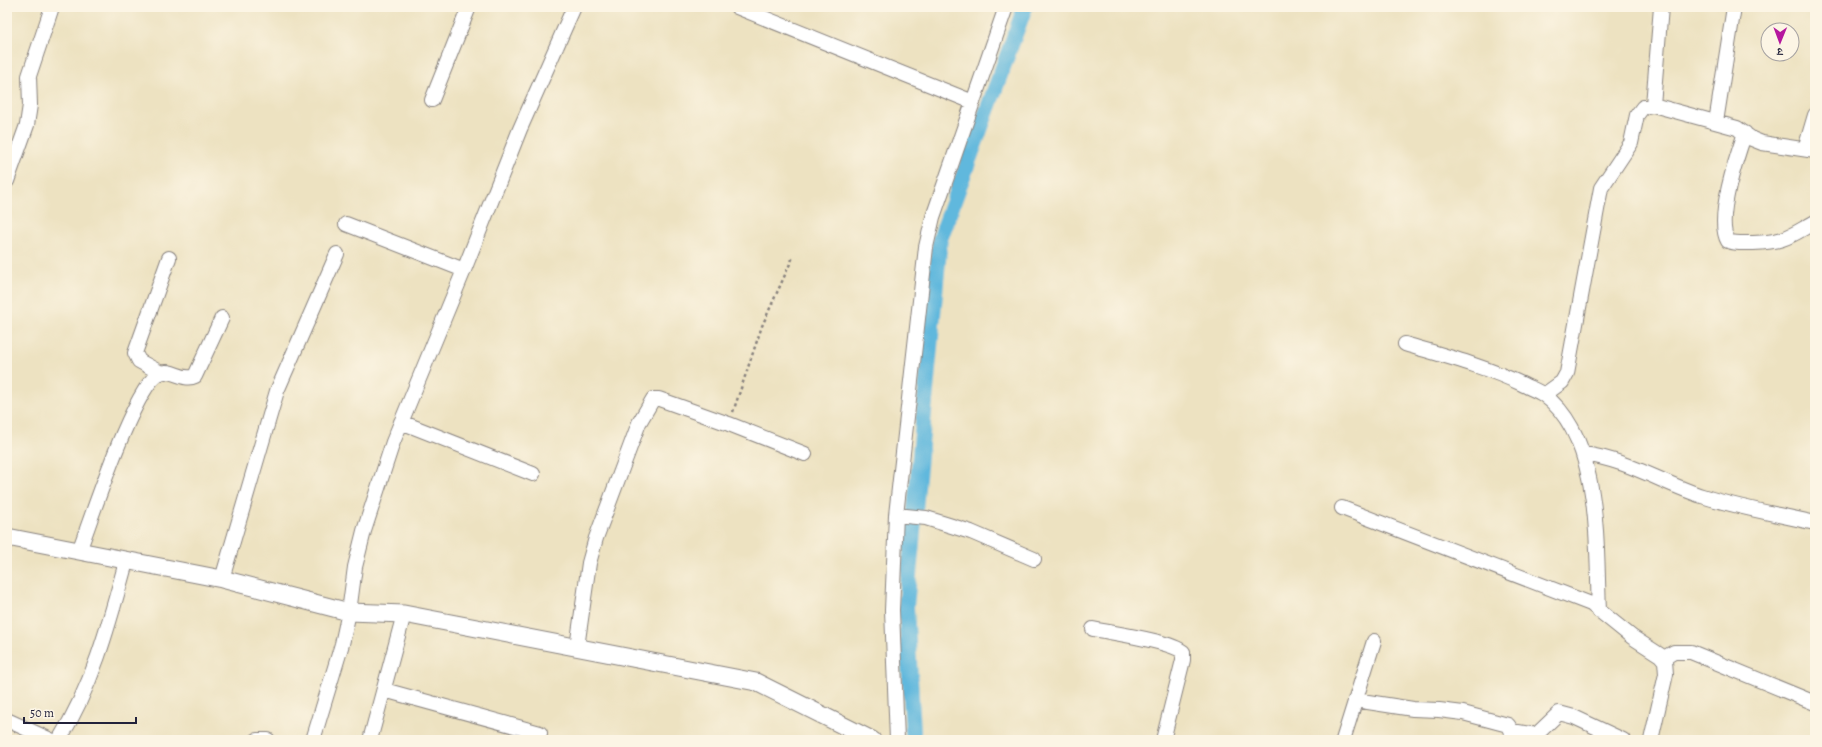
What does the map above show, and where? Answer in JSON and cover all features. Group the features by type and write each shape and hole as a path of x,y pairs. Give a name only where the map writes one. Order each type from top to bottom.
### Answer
{"street":[{"path":"7,181 27,125 30,105 30,76 52,7"},
{"path":"432,100 469,7"},
{"path":"313,740 342,644 349,612 355,567 364,531 401,422 520,129 574,7"},
{"path":"737,7 973,102"},
{"path":"897,740 892,610 899,515 926,247 932,217 1006,7"},
{"path":"1653,105 1661,7"},
{"path":"1716,122 1734,7"},
{"path":"1544,395 1562,382 1567,373 1601,188 1631,143 1637,115 1643,107 1653,105 1737,128 1762,143 1810,150 1815,115"},
{"path":"1745,133 1731,175 1723,227 1728,241 1735,244 1778,242 1790,237 1815,222"},
{"path":"346,224 464,270"},
{"path":"222,579 277,391 337,254"},
{"path":"169,258 135,352 139,362 161,372 168,372 186,378 195,376 222,318"},
{"path":"1405,344 1475,364 1544,395 1566,418 1583,454 1592,484 1599,611"},
{"path":"79,551 122,433 139,400 156,376 161,372"},
{"path":"577,647 589,563 596,538 639,423 648,404 653,399 659,399 729,424 805,454"},
{"path":"401,422 533,474"},
{"path":"1583,454 1614,461 1701,496 1733,505 1815,523"},
{"path":"1342,508 1591,604 1632,637 1664,658 1666,674 1651,740"},
{"path":"899,515 917,516 971,532 1034,559"},
{"path":"7,537 126,562 222,579 349,612 404,614 756,682 872,740"},
{"path":"59,740 71,720 91,677 126,562"},
{"path":"370,740 404,614"},
{"path":"1093,629 1165,644 1179,648 1183,652 1183,660 1163,740"},
{"path":"1343,740 1374,641"},
{"path":"1664,658 1674,652 1691,652 1815,703"},
{"path":"384,690 540,733"},
{"path":"1355,700 1413,709 1463,713 1508,725 1512,735 1536,735 1558,713 1574,717 1622,740"},
{"path":"7,720 50,740"},
{"path":"257,740 268,740"}],"path":[{"path":"729,424 762,326 793,257"}],"waterway":[{"path":"913,732 906,607 940,239 1025,7"}]}
